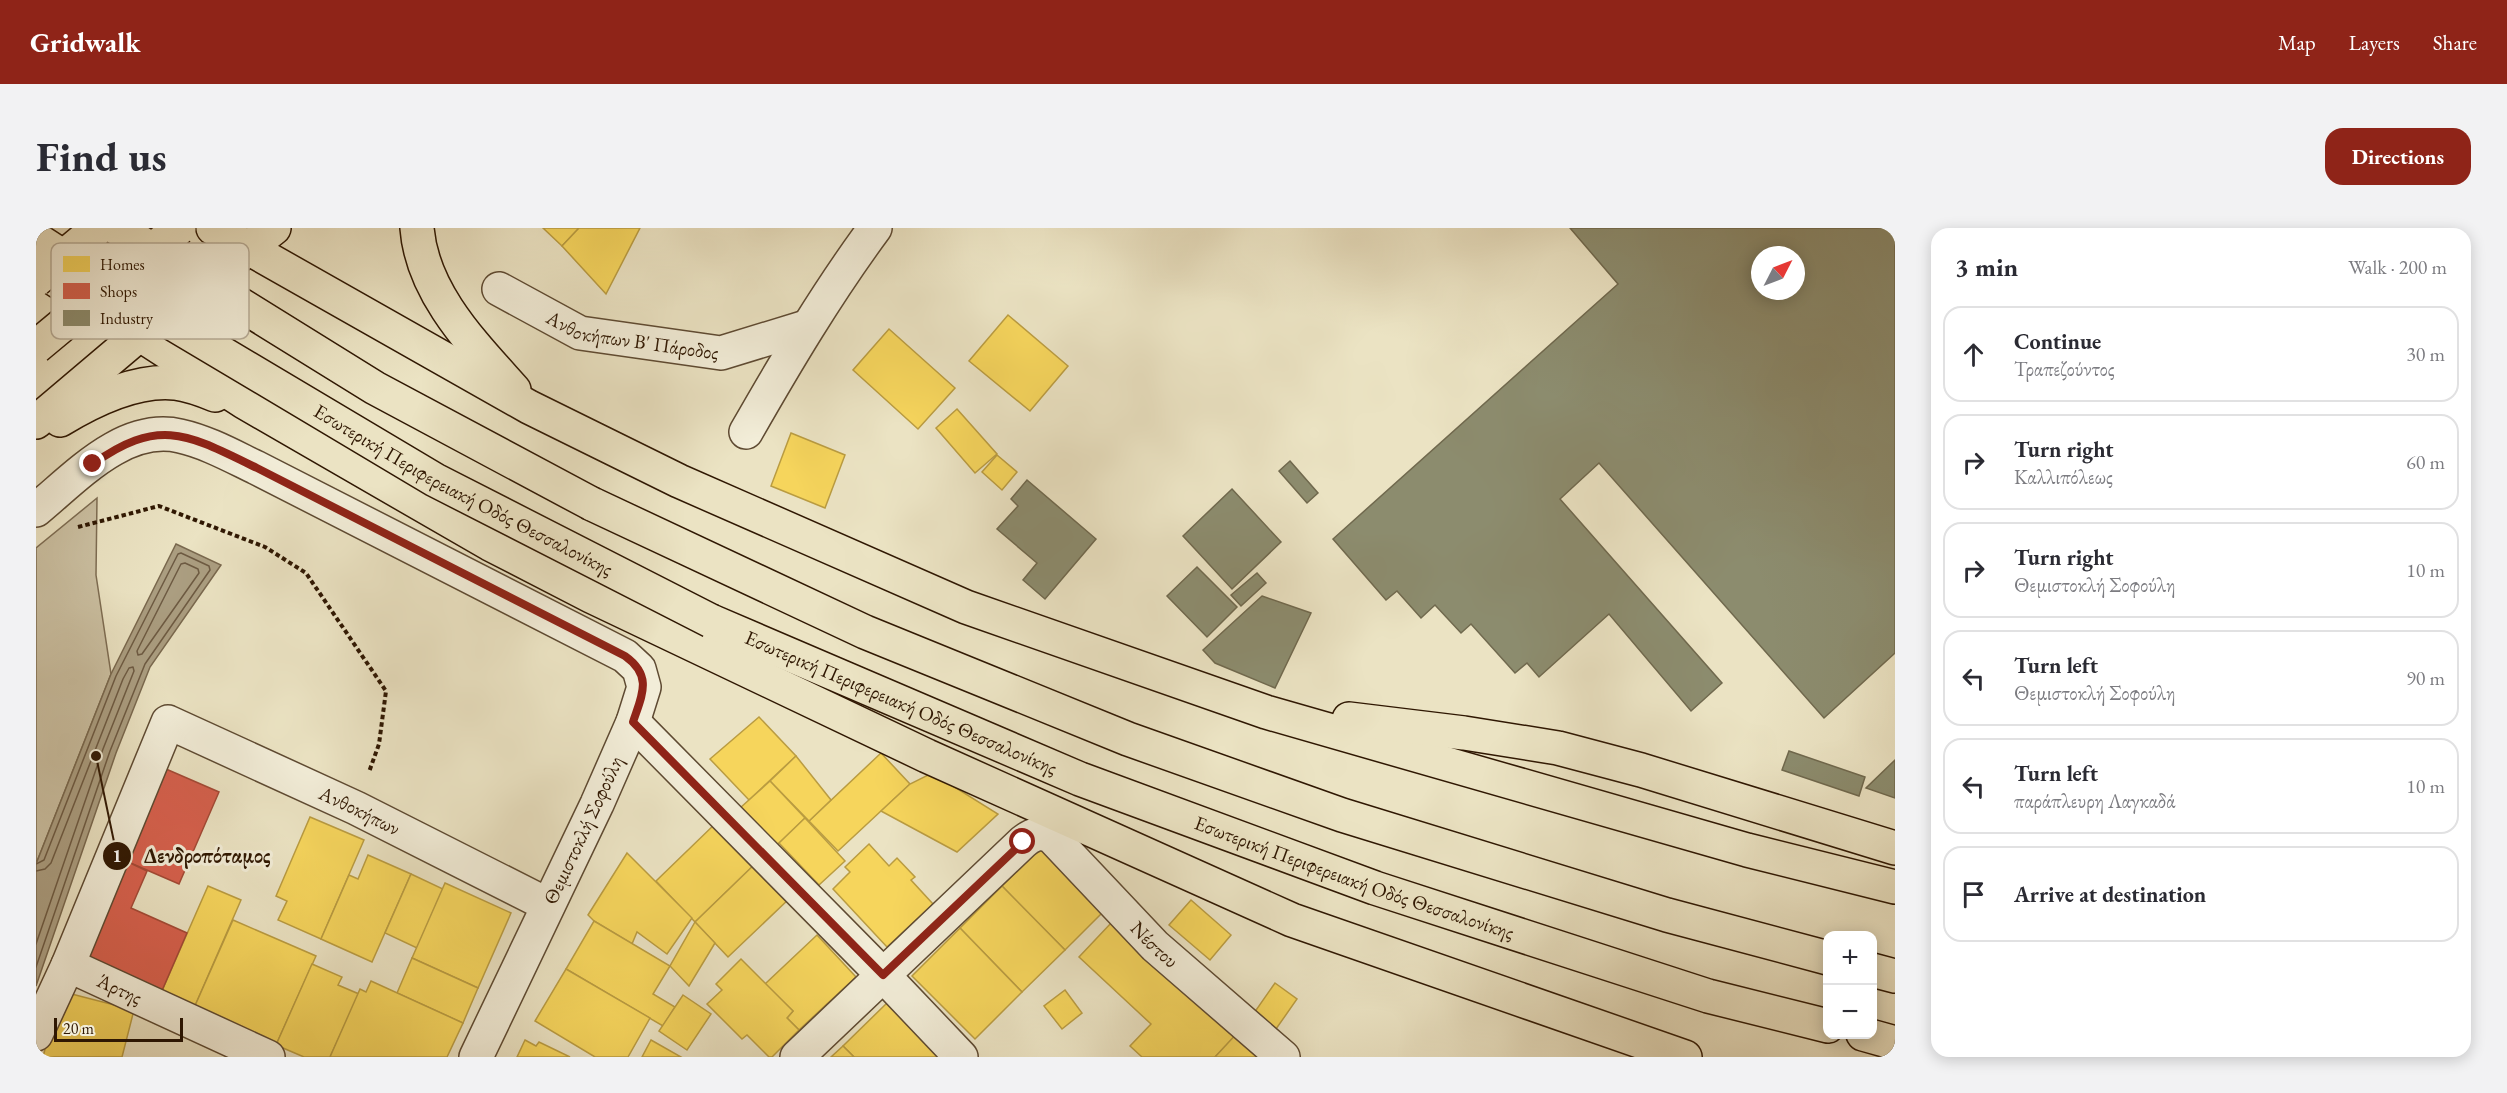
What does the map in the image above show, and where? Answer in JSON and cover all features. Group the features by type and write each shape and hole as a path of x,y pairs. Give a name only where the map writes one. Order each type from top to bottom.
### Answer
{"highway":[{"path":"80,243 98,228"},
{"path":"117,228 141,243"},
{"path":"161,243 179,228"},
{"path":"213,228 238,243"},
{"path":"249,248 274,228"},
{"path":"417,228 418,242 425,266 444,304 478,349 529,407"},
{"name":"Εσωτερική Περιφερειακή Οδός Θεσσαλονίκης","path":"36,240 51,249"},
{"path":"249,250 529,407 679,481 966,607 1266,712 1747,850 1895,887"},
{"path":"36,267 51,277"},
{"path":"36,280 51,267"},
{"path":"249,309 396,399 591,504 865,632 1128,739 1342,815 1667,915 1823,957"},
{"path":"36,347 51,335"},
{"path":"36,422 134,339"},
{"path":"148,339 244,402 490,544 591,596 927,756 1292,920 1685,1057"},
{"name":"Εσωτερική Περιφερειακή Οδός Θεσσαλονίκης","path":"199,339 435,480 711,621 1080,779 1375,888 1708,996 1823,1025"},
{"path":"36,435 87,403 137,387 174,383 244,402"},
{"path":"1266,712 1464,733 1558,748 1641,770 1895,848"},
{"path":"1877,971 1895,976"},
{"path":"1877,1038 1895,1042"}],"street":[{"path":"746,432 806,327 837,279 875,228"},
{"name":"Ανθοκήπων Β' Πάροδος","path":"499,289 580,333 721,353 806,327"},
{"name":"Θεμιστοκλή Σοφούλη","path":"36,510 108,453 131,441 151,435 178,435 219,450 625,656 639,669 644,687 633,722 597,804 476,1057"},
{"name":"Ανθοκήπων","path":"68,965 168,722 356,808 548,905"},
{"path":"633,722 961,1057"},
{"name":"Νέστου","path":"883,975 1031,836 1042,833 1052,837 1155,946 1282,1057"},
{"path":"36,1034 68,965"},
{"name":"Άρτης","path":"68,965 268,1057"},
{"path":"797,1057 883,975"}],"path":[{"path":"69,529 159,506 265,547 306,573 386,691 379,744 356,808"}],"shaded area":[{"path":"97,498 96,575 111,674 36,864 36,548"}],"water":[{"path":"176,544 221,565 150,667 116,753 36,986 36,864 111,674"}],"building: Homes":[{"path":"543,228 579,228 562,246"},
{"path":"579,228 640,228 606,294 562,246"},
{"path":"1008,315 1068,366 1030,411 969,361"},
{"path":"889,329 955,388 918,429 853,370"},
{"path":"957,409 997,454 975,473 936,428"},
{"path":"791,433 845,455 825,508 771,486"},
{"path":"997,455 1017,472 1002,490 982,472"},
{"path":"759,717 796,756 749,800 710,759"},
{"path":"881,753 910,784 838,851 809,821"},
{"path":"796,756 831,800 809,821 770,781"},
{"path":"932,773 998,814 957,852 881,811 910,784"},
{"path":"770,781 805,818 776,846 740,808"},
{"path":"310,817 364,840 321,939 278,920 287,901 276,896"},
{"path":"805,818 845,861 819,885 779,843"},
{"path":"718,821 757,862 695,922 656,881"},
{"path":"869,844 889,866 897,858 915,877 911,880 933,904 887,947 833,889 850,872 845,867"},
{"path":"1044,845 1106,909 1065,950 1002,886"},
{"path":"627,853 692,918 667,954 637,932 632,944 588,915"},
{"path":"368,855 411,874 372,962 321,939 349,875 358,879"},
{"path":"757,862 791,897 728,957 695,922"},
{"path":"411,874 443,889 417,948 385,933"},
{"path":"445,883 511,913 478,988 412,958"},
{"path":"208,886 241,900 194,1008 161,993"},
{"path":"1002,886 1065,950 1022,992 960,928"},
{"path":"1191,900 1231,935 1210,960 1169,925"},
{"path":"233,920 316,956 276,1045 194,1008"},
{"path":"594,921 670,966 653,994 675,1007 663,1026 566,969"},
{"path":"695,922 715,943 689,986 670,966"},
{"path":"1112,922 1234,1037 1215,1057 1142,1057 1130,1046 1151,1024 1079,957"},
{"path":"960,928 1022,992 975,1039 912,976"},
{"path":"817,935 856,977 799,1030 787,1018 793,1011 765,984"},
{"path":"412,958 478,988 463,1023 397,993"},
{"path":"741,959 793,1011 787,1018 799,1030 772,1057 769,1057 747,1035 742,1039 707,1004 722,990 716,984"},
{"path":"312,964 342,977 338,985 359,994 330,1057 304,1057 276,1045"},
{"path":"566,969 650,1018 628,1057 595,1057 535,1021"},
{"path":"371,981 463,1023 447,1057 330,1057 360,989 366,992"},
{"path":"1275,983 1297,999 1276,1029 1254,1013"},
{"path":"1065,990 1082,1013 1062,1029 1044,1006"},
{"path":"60,991 134,1010 122,1057 43,1057"},
{"path":"683,995 711,1014 687,1050 659,1031"},
{"path":"889,1001 943,1057 854,1057 843,1046"},
{"path":"1240,1030 1270,1057 1215,1057"},
{"path":"525,1040 536,1046 539,1042 570,1057 517,1057"},
{"path":"651,1040 681,1057 642,1057"},
{"path":"843,1046 854,1057 831,1057"}],"building: Shops":[{"path":"166,769 219,792 179,884 126,861"},
{"path":"126,861 147,871 131,908 187,933 161,993 83,959"}],"building: Industry":[{"path":"1570,228 1895,228 1895,653 1824,718 1599,463 1560,499 1722,683 1691,711 1609,614 1539,677 1527,663 1515,673 1471,624 1461,633 1435,605 1421,618 1397,591 1386,600 1333,539 1618,284"},
{"path":"1290,461 1318,493 1307,503 1279,471"},
{"path":"1027,480 1096,539 1045,599 1023,580 1037,563 997,529 1018,506 1011,499"},
{"path":"1232,489 1281,542 1232,589 1183,536"},
{"path":"1197,567 1237,607 1207,637 1167,596"},
{"path":"1257,573 1266,583 1241,606 1231,595"},
{"path":"1262,596 1311,613 1275,688 1215,663 1203,650"},
{"path":"1789,751 1865,777 1859,796 1782,770"},
{"path":"1895,760 1895,798 1866,788"}],"place":[{"name":"Δενδροπόταμος","path":"96,756"}],"route":[{"path":"93,464 122,445 142,437 163,434 178,435 196,441 257,468 625,656 639,669 644,687 633,722 883,975 1023,842"}]}
